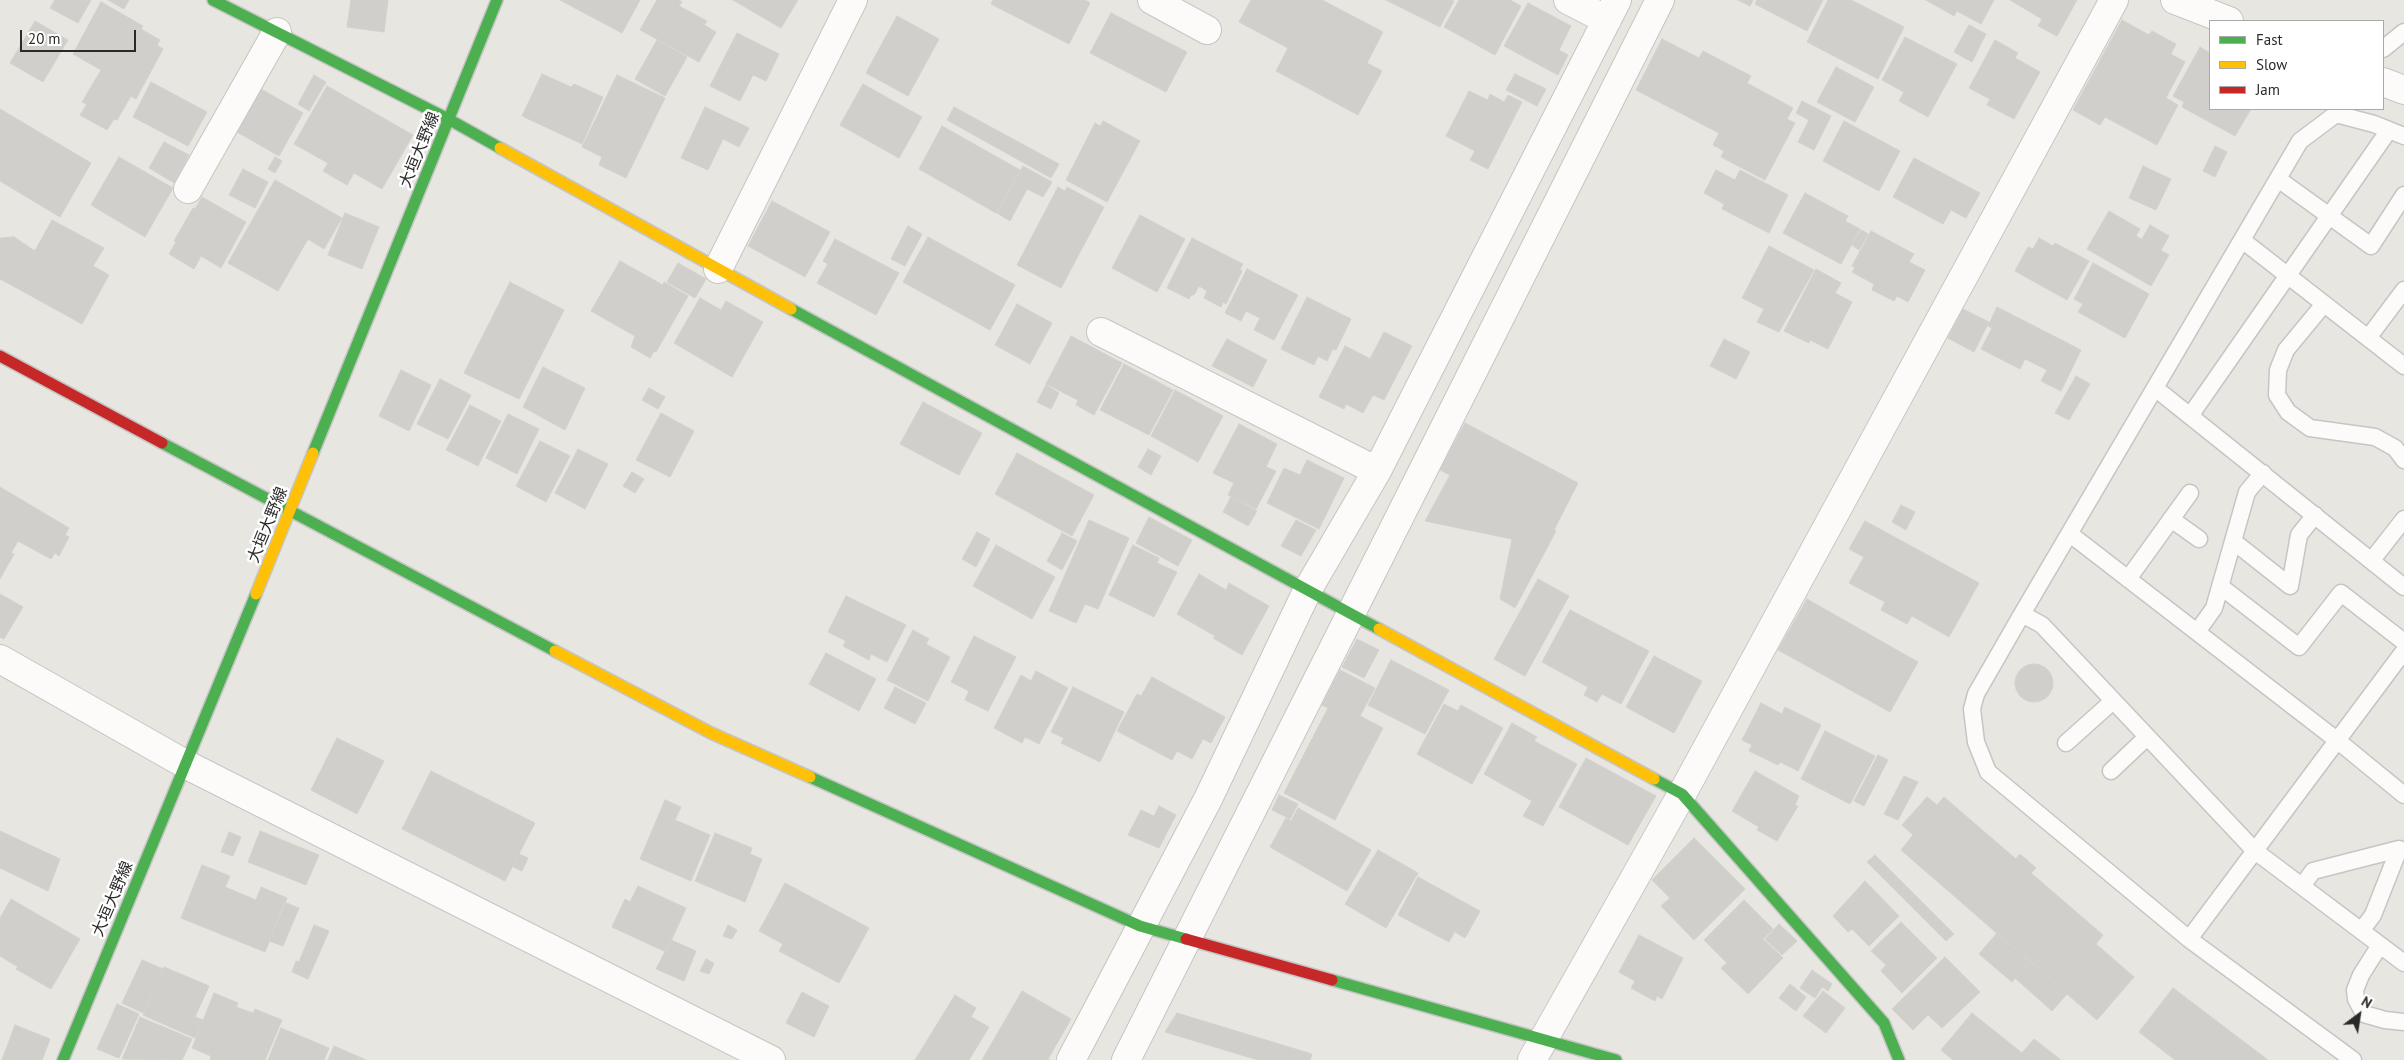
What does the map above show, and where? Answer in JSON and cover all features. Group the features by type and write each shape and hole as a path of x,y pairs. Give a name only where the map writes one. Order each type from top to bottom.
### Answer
{"street":[{"path":"213,0 450,120 718,269 1351,612 1682,794 1884,1023 1899,1060"},
{"name":"大垣大野線","path":"63,1060 187,765 450,120 497,0"},
{"path":"718,269 853,0"},
{"path":"1152,0 1207,30"},
{"path":"1071,1060 1208,798 1308,589 1377,471 1612,10 1568,0"},
{"path":"1126,1060 1660,0"},
{"path":"1538,1050 1682,794 2114,0"},
{"path":"2175,0 2226,20"},
{"path":"188,189 277,32"},
{"path":"2384,82 2404,90"},
{"path":"1101,332 1377,471"},
{"path":"0,356 290,512 711,733 1140,926 1188,939 1538,1050 1616,1060"},
{"path":"0,658 187,765 771,1060"}],"lane":[{"path":"2384,48 2404,32"},
{"path":"2190,416 2330,216 2396,133 2336,114 2300,141 2022,614 1976,694 1972,708 1976,742 1988,772 2188,939 2353,1060"},
{"path":"2278,179 2371,246 2404,195"},
{"path":"2242,240 2404,366"},
{"path":"2368,338 2404,290"},
{"path":"2324,304 2286,350 2278,370 2277,395 2288,412 2310,428 2375,437 2395,448 2404,460"},
{"path":"2155,388 2404,587"},
{"path":"2197,632 2214,608 2247,492 2263,473"},
{"path":"2128,579 2190,493"},
{"path":"2233,541 2290,586 2300,535 2315,515"},
{"path":"2171,519 2198,540"},
{"path":"2372,560 2404,519"},
{"path":"2070,534 2338,741 2404,795"},
{"path":"2220,586 2299,647 2341,593 2404,642"},
{"path":"2022,614 2042,625 2255,851 2404,963"},
{"path":"2188,939 2404,651"},
{"path":"2066,743 2114,701"},
{"path":"2110,771 2147,737"},
{"path":"2302,886 2313,870 2399,850 2373,915 2361,931"},
{"path":"2380,945 2361,975 2356,990 2356,999 2364,1014 2385,1020 2404,1022"}],"building":[{"path":"55,0 91,0 78,23 50,8"},
{"path":"108,0 129,0 124,9"},
{"path":"351,0 388,0 384,32 347,27"},
{"path":"560,0 640,0 622,33"},
{"path":"657,0 678,0 682,2 679,6 707,21 704,25 716,32 699,62 640,30"},
{"path":"733,0 798,0 781,28"},
{"path":"993,0 1085,0 1090,3 1069,44 991,4"},
{"path":"1251,0 1322,0 1383,32 1367,63 1382,71 1358,115 1276,71 1288,48 1239,22"},
{"path":"1386,0 1451,0 1454,1 1440,27"},
{"path":"1459,0 1510,0 1521,6 1495,55 1444,27"},
{"path":"1738,0 1753,0 1750,6"},
{"path":"1757,0 1823,0 1807,31 1755,4"},
{"path":"1828,0 1851,0 1904,27 1878,79 1807,42"},
{"path":"1926,0 1994,0 1981,24 1957,11 1954,16"},
{"path":"2010,0 2077,0 2057,36 2038,26 2042,19"},
{"path":"101,2 143,26 141,29 160,40 157,45 163,49 136,99 131,96 117,120 114,119 107,130 80,115 87,104 82,102 101,70 73,54"},
{"path":"1528,3 1571,26 1559,50 1568,55 1558,75 1504,46"},
{"path":"1111,13 1187,52 1166,92 1090,53"},
{"path":"897,16 939,39 908,96 866,73"},
{"path":"2122,20 2149,35 2152,31 2176,44 2171,54 2185,62 2166,98 2178,105 2157,145 2105,117 2100,125 2073,110"},
{"path":"35,21 68,40 43,82 10,63"},
{"path":"1969,25 1986,34 1972,62 1954,52"},
{"path":"737,33 779,54 766,81 753,75 740,101 710,86"},
{"path":"1905,37 1957,64 1928,117 1899,101 1904,92 1882,80"},
{"path":"1662,39 1699,58 1703,51 1751,76 1747,83 1793,108 1787,119 1795,123 1765,180 1721,157 1724,151 1713,145 1719,133 1636,90"},
{"path":"657,40 687,57 665,96 635,79"},
{"path":"1995,40 2018,53 2015,58 2040,72 2014,119 1987,105 1990,99 1969,88"},
{"path":"2200,47 2209,52 2209,110 2250,110 2235,136 2182,107 2184,102 2173,96"},
{"path":"1836,67 1874,87 1855,122 1817,102"},
{"path":"542,74 571,87 574,84 603,97 582,144 522,116"},
{"path":"1515,74 1546,89 1537,106 1506,90"},
{"path":"314,75 326,82 309,111 298,104"},
{"path":"617,75 665,98 626,178 599,165 602,157 582,147"},
{"path":"151,82 207,112 188,146 133,117"},
{"path":"863,84 922,117 899,158 840,125"},
{"path":"327,86 413,135 382,189 354,173 347,185 323,171 328,163 294,144"},
{"path":"261,89 303,113 279,156 237,132"},
{"path":"1469,91 1488,100 1490,94 1504,102 1508,95 1522,102 1488,169 1470,160 1475,151 1446,136"},
{"path":"1802,101 1831,116 1814,150 1798,142 1809,120 1796,113"},
{"path":"705,107 749,128 739,147 723,139 708,170 681,158"},
{"path":"954,107 1059,164 1051,178 947,120"},
{"path":"0,109 91,163 60,217 0,181"},
{"path":"1103,121 1140,141 1107,202 1066,180 1095,123 1100,126"},
{"path":"1844,121 1900,151 1879,191 1823,161"},
{"path":"942,126 1020,170 996,213 919,169"},
{"path":"164,142 189,155 174,183 149,168"},
{"path":"2215,146 2227,152 2215,177 2203,171"},
{"path":"119,157 173,188 145,237 91,205"},
{"path":"275,157 282,161 275,173 268,169"},
{"path":"1914,158 1980,193 1966,218 1951,210 1943,224 1893,197"},
{"path":"1023,166 1052,182 1043,197 1027,189 1010,221 997,213"},
{"path":"2143,166 2171,179 2156,210 2129,198"},
{"path":"243,169 268,182 255,208 229,195"},
{"path":"1716,170 1735,180 1740,170 1788,195 1769,233 1722,209 1724,204 1704,193"},
{"path":"275,180 342,218 324,249 308,239 278,291 228,263"},
{"path":"1058,187 1065,191 1067,187 1104,207 1061,288 1017,265"},
{"path":"1805,193 1848,216 1845,221 1860,229 1841,264 1783,233"},
{"path":"202,197 246,222 221,268 201,256 194,269 169,254 176,242 174,241 193,208 195,209"},
{"path":"772,201 830,232 805,277 748,246"},
{"path":"2109,211 2140,229 2136,236 2169,255 2151,286 2087,249"},
{"path":"345,213 379,227 362,269 328,255"},
{"path":"1140,215 1185,239 1157,292 1112,268"},
{"path":"52,220 104,248 93,266 109,275 82,324 15,287"},
{"path":"2150,225 2169,236 2161,250 2142,239"},
{"path":"908,226 922,234 905,266 891,259"},
{"path":"1861,230 1868,234 1859,250 1852,245"},
{"path":"1871,231 1914,254 1909,262 1925,270 1908,302 1897,296 1894,301 1872,290 1874,284 1852,272 1855,268 1852,266"},
{"path":"14,237 35,251 15,287 0,279 0,238"},
{"path":"928,237 1015,285 990,330 903,282"},
{"path":"1192,238 1243,264 1240,269 1242,271 1226,304 1223,302 1221,307 1204,298 1207,291 1199,286 1194,295 1191,295 1189,299 1167,288"},
{"path":"2039,238 2053,246 2055,243 2089,261 2067,300 2015,271 2028,247 2033,249"},
{"path":"835,239 899,273 876,315 817,283 828,264 823,261"},
{"path":"1769,246 1814,270 1779,332 1757,322 1764,309 1742,298"},
{"path":"620,261 663,285 664,282 688,296 656,352 654,351 650,358 631,347 635,336 591,311"},
{"path":"678,263 706,279 695,298 667,282"},
{"path":"2093,263 2149,294 2125,338 2078,312 2083,304 2074,299"},
{"path":"1247,269 1298,295 1274,340 1254,330 1260,318 1246,311 1241,321 1225,313"},
{"path":"1816,269 1841,283 1835,293 1852,302 1828,349 1810,340 1809,343 1784,331"},
{"path":"510,282 564,310 519,399 464,373"},
{"path":"1307,297 1351,319 1336,350 1333,349 1327,361 1318,356 1314,365 1281,349"},
{"path":"700,298 721,310 726,301 763,322 732,377 674,343"},
{"path":"1017,304 1052,323 1030,364 995,345"},
{"path":"1997,307 2081,350 2061,391 2041,381 2047,370 2025,359 2020,369 1981,349 1992,328 1988,326"},
{"path":"1963,309 1989,322 1974,352 1948,338"},
{"path":"1384,332 1412,346 1398,373 1370,359"},
{"path":"1071,336 1122,363 1094,415 1076,405 1078,400 1046,384"},
{"path":"1227,339 1267,360 1253,387 1212,366"},
{"path":"1724,339 1750,352 1736,379 1710,366"},
{"path":"1345,346 1398,373 1384,400 1373,395 1363,413 1346,404 1344,409 1319,397"},
{"path":"1124,364 1173,390 1149,435 1100,410"},
{"path":"543,367 585,388 565,430 523,407"},
{"path":"401,370 431,385 409,431 379,416"},
{"path":"2076,376 2090,384 2069,420 2055,413"},
{"path":"440,379 471,395 448,439 417,424"},
{"path":"1046,385 1059,393 1051,409 1037,402"},
{"path":"649,388 665,397 658,409 642,400"},
{"path":"1175,390 1223,416 1198,462 1151,436"},
{"path":"923,402 982,433 959,475 900,444"},
{"path":"470,405 501,421 478,466 446,450"},
{"path":"661,413 694,431 670,477 636,460"},
{"path":"508,414 539,429 517,474 486,458"},
{"path":"1465,423 1578,483 1554,530 1556,531 1515,608 1500,599 1512,539 1425,521 1450,475 1440,470"},
{"path":"1239,424 1277,444 1266,467 1276,471 1256,509 1228,495 1234,483 1213,473"},
{"path":"540,441 570,456 546,502 516,486"},
{"path":"578,449 608,464 585,509 555,493"},
{"path":"1148,449 1161,456 1151,475 1138,467"},
{"path":"1017,453 1094,495 1072,536 995,494"},
{"path":"1307,460 1344,478 1319,529 1267,503 1284,468 1300,475"},
{"path":"632,472 644,479 635,493 623,486"},
{"path":"0,487 69,528 65,535 69,537 59,556 55,553 51,559 18,541 11,553 14,554 0,579"},
{"path":"1231,497 1257,511 1248,526 1223,512"},
{"path":"1901,505 1915,512 1906,530 1892,522"},
{"path":"1149,517 1192,540 1178,566 1136,543"},
{"path":"1089,520 1129,538 1098,609 1085,604 1076,623 1049,611"},
{"path":"1296,520 1316,530 1301,556 1281,546"},
{"path":"1865,521 1979,583 1949,637 1912,616 1907,624 1881,610 1885,602 1849,583 1864,557 1849,549"},
{"path":"977,532 990,539 976,567 962,559"},
{"path":"1062,533 1077,541 1062,570 1047,561"},
{"path":"996,545 1055,577 1032,619 973,586"},
{"path":"1133,545 1159,558 1157,563 1177,572 1154,617 1109,595"},
{"path":"1199,574 1226,590 1229,583 1269,606 1242,655 1213,638 1215,636 1177,614"},
{"path":"1538,579 1569,596 1525,676 1494,659"},
{"path":"0,594 23,607 4,639 0,637"},
{"path":"846,596 906,625 887,662 871,654 869,660 843,646 846,641 828,632"},
{"path":"1807,599 1828,611 1800,662 1778,650"},
{"path":"1570,610 1649,651 1621,704 1602,694 1597,702 1584,695 1588,687 1542,662"},
{"path":"1828,611 1918,662 1890,712 1800,662"},
{"path":"913,630 929,639 926,644 950,657 928,701 887,680"},
{"path":"974,636 1016,657 988,711 965,700 969,691 951,682"},
{"path":"1357,639 1379,650 1364,678 1342,667"},
{"path":"826,653 876,679 859,711 809,684"},
{"path":"1654,656 1702,681 1674,733 1626,707"},
{"path":"1391,660 1449,690 1425,734 1368,705"},
{"path":"2034,664 2047,670 2053,683 2047,696 2034,702 2021,696 2015,683 2021,670"},
{"path":"1340,670 1375,688 1360,716 1383,728 1335,820 1284,793 1328,708 1322,705"},
{"path":"1036,671 1068,688 1039,744 1025,737 1022,743 994,728 1021,675 1031,681"},
{"path":"1152,677 1225,717 1211,743 1203,739 1192,759 1177,751 1172,760 1117,731 1137,694 1141,696"},
{"path":"895,687 926,703 915,724 884,708"},
{"path":"1073,687 1124,712 1100,762 1061,743 1064,738 1051,732"},
{"path":"1761,703 1782,714 1785,707 1821,725 1798,771 1780,762 1778,765 1749,751 1752,745 1742,740"},
{"path":"1444,704 1458,711 1461,705 1503,728 1472,784 1417,754"},
{"path":"1512,723 1537,737 1534,741 1577,764 1543,826 1523,816 1532,801 1484,774"},
{"path":"1825,731 1875,756 1850,804 1801,779"},
{"path":"337,738 384,761 357,814 311,790"},
{"path":"1878,755 1888,760 1864,806 1854,801"},
{"path":"1586,758 1656,796 1628,845 1559,807"},
{"path":"431,771 535,823 505,881 402,829"},
{"path":"1755,771 1799,796 1795,805 1798,806 1777,841 1757,830 1759,827 1732,811"},
{"path":"1904,776 1918,782 1898,820 1884,814"},
{"path":"1279,795 1298,804 1290,819 1272,810"},
{"path":"1927,797 1937,805 1944,797 2016,859 2020,854 2036,868 2031,873 2103,935 2096,944 2134,977 2097,1020 1901,850 1913,835 1902,825"},
{"path":"665,800 681,807 675,820 710,835 691,881 640,859"},
{"path":"1159,806 1176,815 1159,848 1128,835 1141,810 1154,816"},
{"path":"1298,808 1371,850 1347,891 1270,847 1286,818 1291,821"},
{"path":"0,831 60,859 48,891 0,868"},
{"path":"260,831 319,855 306,885 248,862"},
{"path":"229,832 241,837 233,856 221,852"},
{"path":"715,833 752,848 750,854 762,859 745,902 695,881"},
{"path":"1694,838 1745,889 1694,940 1661,906 1670,898 1652,880"},
{"path":"1378,850 1418,873 1386,928 1345,904"},
{"path":"519,854 528,858 522,871 513,867"},
{"path":"1875,855 1954,934 1946,941 1867,862"},
{"path":"202,865 230,876 225,887 256,900 261,887 287,898 265,952 181,918"},
{"path":"1418,877 1469,905 1449,942 1398,915"},
{"path":"1865,881 1899,916 1869,946 1852,929 1848,932 1833,916"},
{"path":"785,883 869,928 839,983 779,951 783,944 759,931"},
{"path":"638,886 686,908 666,952 612,927 625,899 630,902"},
{"path":"11,899 80,939 51,989 16,969 18,967 0,956 0,918"},
{"path":"1744,900 1773,929 1763,939 1783,958 1748,994 1721,968 1727,963 1704,940"},
{"path":"284,902 299,908 283,946 269,941"},
{"path":"1469,905 1480,911 1465,938 1455,932"},
{"path":"1901,922 1937,958 1902,993 1881,971 1886,965 1871,951"},
{"path":"1779,924 1797,941 1782,955 1765,939"},
{"path":"314,925 329,931 308,979 292,972 296,961 299,962"},
{"path":"728,925 737,930 732,939 723,936"},
{"path":"1997,933 2030,961 2012,982 1979,954"},
{"path":"1639,935 1683,958 1662,999 1657,996 1655,1001 1631,988 1635,981 1619,972"},
{"path":"671,940 696,951 684,981 656,969"},
{"path":"1945,957 1980,992 1942,1028 1928,1015 1913,1030 1892,1009"},
{"path":"706,959 714,963 709,974 700,971"},
{"path":"142,960 163,969 143,1013 122,1003"},
{"path":"2030,961 2067,994 2052,1011 2015,978"},
{"path":"164,967 209,986 195,1017 203,1020 195,1038 143,1015"},
{"path":"1812,970 1832,984 1828,991 1822,987 1815,998 1800,988"},
{"path":"1790,984 1806,997 1796,1011 1779,998"},
{"path":"2173,988 2268,1060 2175,1060 2139,1032"},
{"path":"1022,991 1071,1019 1048,1059 1050,1060 982,1060"},
{"path":"1823,991 1845,1008 1826,1033 1803,1016"},
{"path":"802,992 829,1006 814,1037 786,1023"},
{"path":"214,993 238,1003 236,1007 253,1013 255,1009 282,1020 265,1060 210,1060 211,1056 192,1048"},
{"path":"955,995 976,1008 971,1017 989,1027 969,1060 915,1060"},
{"path":"117,1004 139,1014 119,1058 97,1049"},
{"path":"1177,1013 1312,1054 1310,1060 1258,1060 1165,1032"},
{"path":"1972,1013 2022,1053 2034,1039 2061,1060 1953,1060 1941,1050"},
{"path":"140,1017 192,1039 182,1060 122,1059"},
{"path":"15,1025 50,1039 42,1060 2,1060"},
{"path":"281,1028 329,1048 324,1060 268,1060"},
{"path":"334,1046 366,1060 328,1060"}],"traffic: fast":[{"path":"213,0 450,120 500,148"},
{"path":"313,453 497,0"},
{"path":"791,309 1379,629"},
{"path":"162,443 555,651"},
{"path":"63,1060 256,594"},
{"path":"810,777 1140,926 1186,939"},
{"path":"1654,779 1682,794 1884,1023 1899,1060"},
{"path":"1332,980 1616,1060"}],"traffic: slow":[{"path":"500,148 791,309"},
{"path":"256,594 313,453"},
{"path":"1379,629 1654,779"},
{"path":"555,651 711,733 810,777"}],"traffic: jam":[{"path":"0,356 162,443"},
{"path":"1186,939 1332,980"}]}
